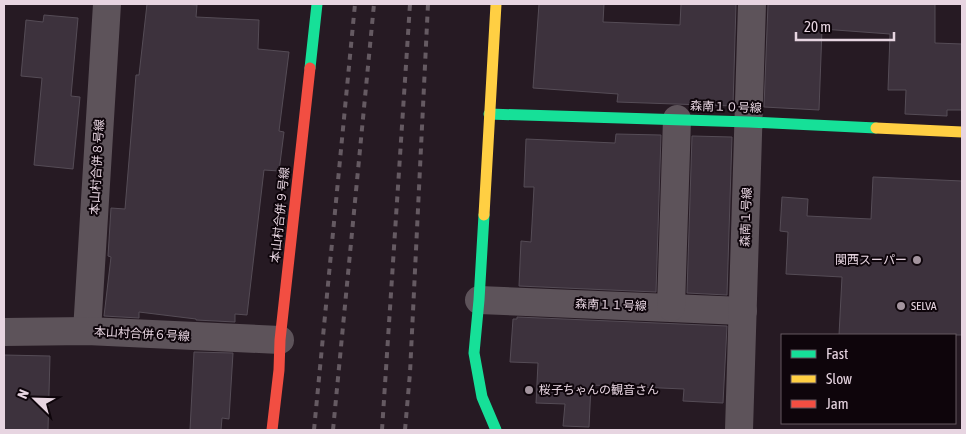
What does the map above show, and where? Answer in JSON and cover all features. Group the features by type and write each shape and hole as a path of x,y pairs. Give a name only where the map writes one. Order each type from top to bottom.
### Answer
{"street":[{"name":"本山村合併８号線","path":"87,331 107,4"},
{"name":"本山村合併９号線","path":"272,430 279,370 280,340 318,4"},
{"path":"496,4 479,300 474,352 482,397 496,430"},
{"name":"森南１号線","path":"739,430 752,4"},
{"name":"森南１０号線","path":"489,114 677,119 962,132"},
{"path":"671,307 677,119"},
{"name":"森南１１号線","path":"479,300 743,311"},
{"name":"本山村合併６号線","path":"4,332 87,331 280,340"}],"building":[{"path":"147,4 197,5 196,17 259,20 258,49 289,52 279,131 284,132 279,171 264,170 247,315 235,314 235,322 196,320 139,312 139,318 104,316 111,257 108,256 111,208 125,209 136,75 139,75"},
{"path":"539,4 604,4 603,22 680,25 681,4 736,4 733,106 617,102 618,94 533,88"},
{"path":"768,4 935,4 935,43 962,44 962,110 947,110 947,116 905,114 906,90 888,90 890,34 822,29 819,110 764,107"},
{"path":"44,15 78,18 71,96 80,97 73,169 34,165 42,78 21,76 26,20 43,22"},
{"path":"616,134 661,135 656,292 519,286 521,241 531,242 534,187 524,187 526,139 615,143"},
{"path":"692,136 732,137 727,295 687,293"},
{"name":"SELVA","path":"873,177 962,181 962,335 839,334 842,277 786,274 788,232 780,231 782,197 808,199 807,216 871,219"},
{"path":"517,317 727,326 723,403 683,401 684,389 591,385 589,427 563,426 565,404 536,403 538,363 510,362 513,319 517,319"},
{"path":"194,352 233,353 229,419 222,418 221,430 190,430"},
{"path":"4,355 50,356 48,430 4,430"}],"railway":[{"path":"314,430 355,4"},
{"path":"333,430 374,4"},
{"path":"382,430 410,4"},
{"path":"405,430 410,373 428,4"}],"traffic: fast":[{"path":"310,68 317,4"},
{"path":"489,114 876,128"},
{"path":"484,215 474,353 482,397 496,430"}],"traffic: slow":[{"path":"484,215 496,4"},
{"path":"876,128 962,132"}],"traffic: jam":[{"path":"272,430 310,68"}],"place":[{"name":"関西スーパー","path":"917,260"},
{"name":"SELVA","path":"901,306"},
{"name":"桜子ちゃんの観音さん","path":"529,390"}]}
